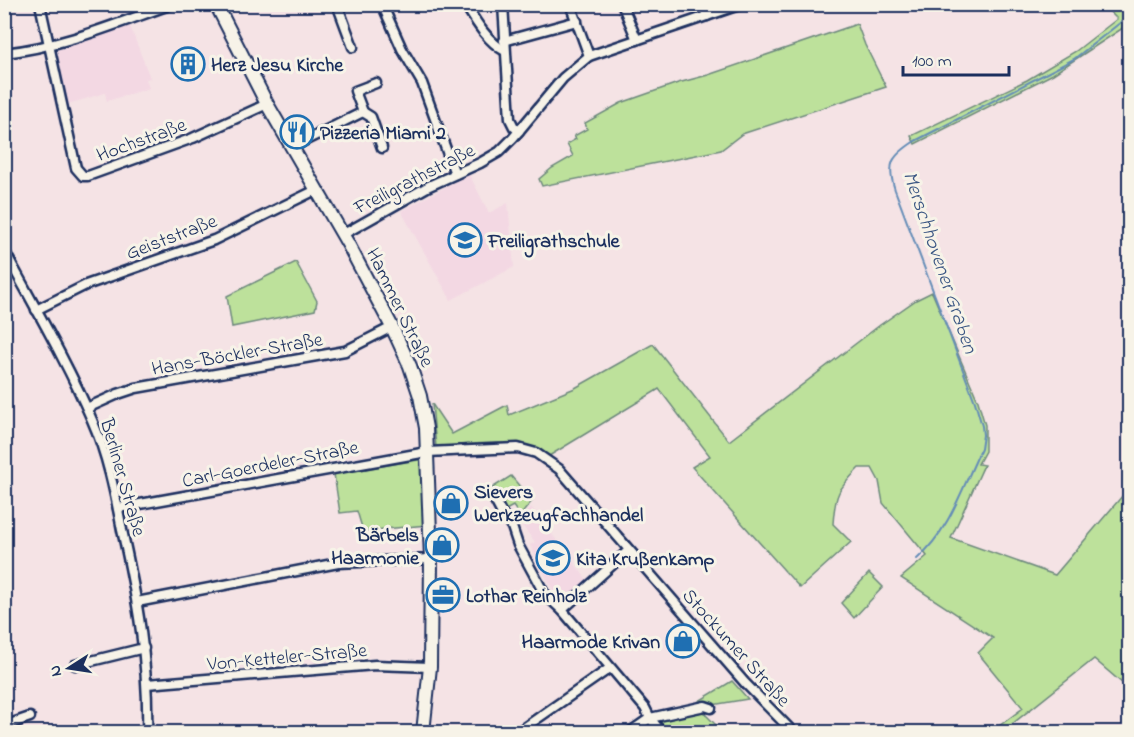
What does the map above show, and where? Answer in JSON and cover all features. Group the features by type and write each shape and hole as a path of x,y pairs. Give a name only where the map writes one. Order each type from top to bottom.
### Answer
{"main road":[{"name":"Hammer Straße","path":"216,4 267,104 392,327 410,366 420,396 425,420 431,559 430,667 423,732"}],"street":[{"path":"40,4 50,45"},
{"path":"5,53 28,51 50,45 172,4"},
{"path":"337,4 353,47"},
{"path":"382,4 402,49 422,83 455,174"},
{"path":"465,4 478,25 496,46 505,51"},
{"path":"503,4 510,119 519,131"},
{"path":"570,4 589,56"},
{"path":"622,4 637,40"},
{"path":"703,4 707,16"},
{"name":"Freiligrathstraße","path":"342,235 429,186 490,158 519,131 563,78 589,56 742,4"},
{"path":"504,41 577,21"},
{"name":"Hochstraße","path":"50,45 76,168 83,176 193,138 267,104"},
{"path":"376,82 354,91 363,112 371,117 382,148"},
{"path":"292,147 363,112"},
{"name":"Geiststraße","path":"36,310 86,285 214,240 316,190"},
{"name":"Berliner Straße","path":"4,250 87,408 97,434 118,508 137,602 147,684 147,732"},
{"name":"Hans-Böckler-Straße","path":"87,408 136,388 345,351 392,327"},
{"name":"Stockumer Straße","path":"427,452 518,448 536,453 559,469 745,683 793,732"},
{"name":"Carl-Goerdeler-Straße","path":"118,508 427,452"},
{"path":"492,495 512,527 544,593 562,610 645,708 661,732"},
{"path":"562,610 629,550"},
{"path":"137,602 338,563 431,559"},
{"path":"75,665 144,648"},
{"name":"Von-Ketteler-Straße","path":"147,684 375,665 430,667"},
{"path":"518,732 610,668"},
{"path":"630,732 650,718 705,706 711,708"},
{"path":"4,726 30,717"}],"shaded area":[{"path":"130,26 150,78 146,79 149,88 107,101 105,93 68,104 57,50"},
{"name":"Freiligrathschule","path":"469,174 489,213 508,203 514,267 451,300 401,211"},
{"name":"Kita Krußenkamp","path":"531,507 588,581 565,599 556,597 530,545 535,542 519,522"}],"green space":[{"path":"1103,5 1129,5 1129,24 1053,74 915,144 911,136 1027,80 1076,51 1117,19"},
{"path":"857,24 886,87 742,134 721,150 542,186 539,179 552,168 573,156 567,144 576,139 574,136 587,129 585,123 621,103"},
{"path":"296,262 317,301 315,310 232,327 227,296"},
{"path":"932,292 978,401 985,425 985,451 978,464 984,465 951,538 1055,575 1129,488 1129,689 1094,659 1002,732 991,732 1023,708 978,653 993,638 901,578 927,556 883,503 879,481 872,468 859,468 842,487 835,505 833,524 851,542 800,588 692,467 710,456 659,389 549,456 523,445 509,443 436,447 432,404 452,434 507,405 509,415 575,388 653,344 729,441 880,325 916,300"},
{"path":"424,459 427,525 363,531 357,511 340,513 334,474"},
{"path":"511,476 532,501 520,516 513,506 504,511 492,488"},
{"path":"869,573 883,587 854,618 841,603"},
{"path":"732,681 748,699 712,705 699,701"},
{"path":"703,712 719,728 716,732 669,732 662,726 662,723 655,723 658,718"}],"waterway":[{"name":"Merschhovener Graben","path":"917,559 947,522 981,449 983,435 975,402 892,181 893,161 901,151 915,141 1074,59 1130,15"}],"place":[{"name":"Herz Jesu Kirche","path":"188,64"},
{"name":"Pizzeria Miami 2","path":"297,132"},
{"name":"Freiligrathschule","path":"465,240"},
{"name":"Sievers Werkzeugfachhandel","path":"451,503"},
{"name":"Bärbels Haarmonie","path":"442,545"},
{"name":"Kita Krußenkamp","path":"553,558"},
{"name":"Lothar Reinholz","path":"443,595"},
{"name":"Haarmode Krivan","path":"683,641"}]}
